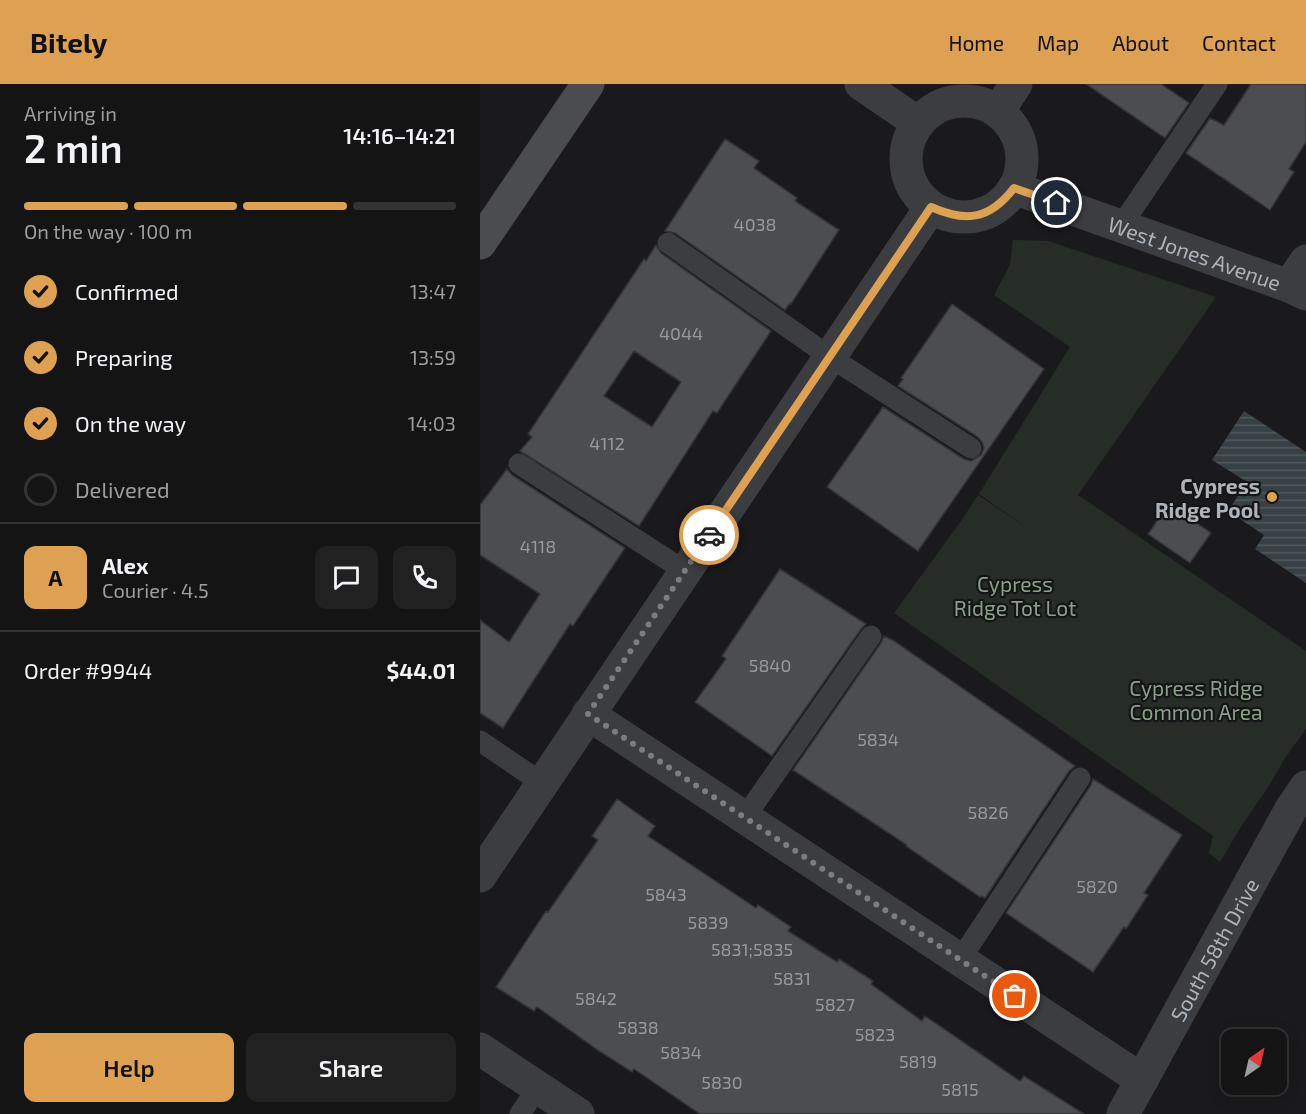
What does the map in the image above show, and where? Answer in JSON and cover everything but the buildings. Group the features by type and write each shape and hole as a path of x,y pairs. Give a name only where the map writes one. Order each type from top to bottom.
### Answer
{"main road":[{"path":"480,243 588,84"}],"street":[{"path":"861,84 918,123"},
{"path":"998,111 1016,84"},
{"path":"965,100 998,111 1010,123 1018,138 1022,155 1021,172 1014,188 1003,203 986,213 968,217 948,215 931,207 918,193 909,177 906,158 909,139 918,123 931,111 947,103 965,100"},
{"name":"West Jones Avenue","path":"1014,188 1121,226 1301,280"},
{"path":"480,876 931,207"},
{"path":"588,714 1142,1080"},
{"name":"South 58th Drive","path":"1123,1114 1301,805"},
{"path":"480,1049 578,1114"}],"lane":[{"path":"1121,226 1217,84"},
{"path":"668,243 830,357 971,448"},
{"path":"519,464 685,571"},
{"path":"745,817 871,636"},
{"path":"480,741 542,783"},
{"path":"960,960 1080,778"},
{"path":"520,1114 538,1087"}],"green space":[{"name":"Cypress Ridge Common Area","path":"1013,240 1048,241 1216,297 1078,495 1306,651 1306,729 1285,758 1220,862 1209,853 1213,836 894,613 978,495 1030,530 979,494 1070,347 994,295 1010,265"}],"shaded area":[{"name":"Cypress Ridge Pool","path":"1244,411 1306,452 1306,583 1255,549 1264,535 1228,511 1247,482 1212,460"}],"way so far":[{"path":"709,535 588,714 1015,996"}],"place":[{"name":"Cypress Ridge Pool","path":"1272,497"}],"route":[{"path":"709,535 931,207 948,215 968,217 986,213 1003,203 1014,188 1057,203"}],"park label":[{"name":"Cypress Ridge Tot Lot","path":"1015,595"}]}
